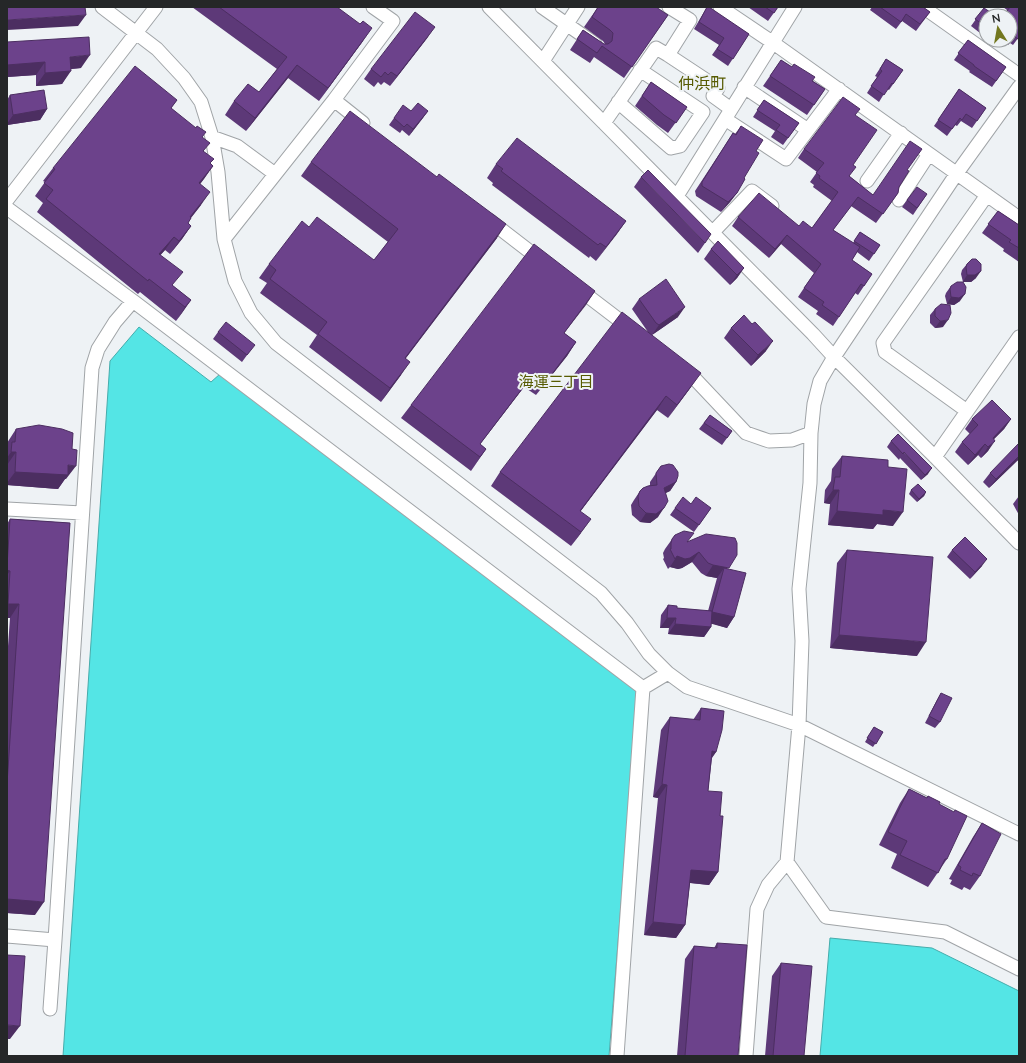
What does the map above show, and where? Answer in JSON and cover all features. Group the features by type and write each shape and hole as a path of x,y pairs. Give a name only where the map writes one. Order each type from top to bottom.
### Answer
{"street":[{"path":"102,7 157,49 184,78 201,102 212,137 218,172 224,239 235,281 251,313 276,343 601,593 627,623 649,654 668,673 687,687 798,725 1019,834"},
{"path":"7,200 156,7"},
{"path":"224,239 334,100 393,21 373,7"},
{"path":"489,7 1019,543"},
{"path":"542,7 598,47"},
{"path":"543,61 578,7"},
{"path":"668,55 690,20 669,7"},
{"path":"720,7 839,89 1019,218"},
{"path":"676,196 795,7"},
{"path":"923,7 1019,75"},
{"path":"604,123 656,48 718,88 713,96 728,114 786,159 839,89"},
{"path":"618,102 672,148 680,146 703,112 640,70"},
{"path":"744,87 808,130"},
{"path":"746,1056 757,909 768,885 787,862 798,725 802,641 799,589 810,483 811,433 814,404 820,381 834,357 957,173 1019,87"},
{"path":"334,100 371,129"},
{"path":"690,131 709,144"},
{"path":"866,181 901,133"},
{"path":"212,137 237,146 275,174"},
{"path":"899,200 929,154"},
{"path":"713,232 752,191 781,213"},
{"path":"967,411 885,352 883,343 987,195"},
{"path":"7,208 133,301 643,688"},
{"path":"477,211 552,268"},
{"path":"564,278 639,336"},
{"path":"50,1009 92,368 98,349 115,322 133,301"},
{"path":"935,457 1019,337"},
{"path":"670,360 695,379 746,433 769,441 792,440 811,433"},
{"path":"7,509 82,513"},
{"path":"643,688 668,673"},
{"path":"617,1056 643,688"},
{"path":"787,862 826,917 944,932 1019,969"},
{"path":"7,936 55,940"}],"water":[{"path":"139,327 211,382 220,374 638,691 609,1056 63,1056 110,361"},
{"path":"830,938 932,948 1019,991 1019,1056 820,1056"}],"building":[{"path":"7,7 85,7 86,15 7,20"},
{"path":"219,7 337,7 360,24 363,21 372,28 328,88 297,65 255,118 234,101 248,84 259,92 287,57"},
{"path":"598,7 656,7 668,15 632,67 602,46 597,53 577,39 583,30 604,44 608,44 612,41 613,33 592,17"},
{"path":"707,7 749,34 733,59 717,49 724,38 699,22"},
{"path":"765,7 778,7 774,13"},
{"path":"880,7 923,7 930,12 920,24 906,14 901,22"},
{"path":"1019,7 1018,39 1018,8 1009,8"},
{"path":"415,12 435,27 397,76 391,72 388,75 385,72 381,77 371,69"},
{"path":"89,37 90,55 70,57 71,71 45,73 45,62 7,65 7,42"},
{"path":"968,40 1006,67 996,81 958,53"},
{"path":"886,59 903,70 884,95 871,86 882,71 880,69"},
{"path":"781,60 792,67 794,64 815,77 812,81 825,89 814,105 770,76"},
{"path":"135,66 177,100 171,108 196,128 197,126 206,132 202,137 210,143 203,151 214,159 210,163 213,166 199,183 210,192 190,217 191,218 188,223 191,226 179,241 174,237 159,254 183,272 172,285 191,300 185,307 149,279 148,281 46,199 53,190 44,183 55,169 53,168"},
{"path":"651,82 687,107 676,123 642,96"},
{"path":"959,89 986,108 977,121 966,114 962,120 960,118 952,129 938,120"},
{"path":"44,90 47,109 13,115 10,95"},
{"path":"843,97 860,109 855,115 877,130 853,165 856,167 849,176 873,195 910,141 922,149 907,170 909,171 899,187 898,193 883,214 858,197 833,230 860,247 852,260 872,274 864,286 861,284 839,317 822,305 824,302 804,288 821,264 787,235 775,249 738,217 759,193 799,226 803,221 812,228 838,192 819,178 820,176 816,173 824,163 804,149"},
{"path":"764,100 799,123 788,138 776,130 780,125 757,110"},
{"path":"418,103 428,111 413,129 407,124 404,127 394,118 403,105 411,111"},
{"path":"350,111 437,177 439,174 506,224 405,358 410,362 390,388 318,334 327,322 270,279 276,270 269,264 302,221 309,227 317,217 374,260 398,229 311,162"},
{"path":"741,126 763,140 756,151 759,153 744,178 745,179 737,193 728,202 702,186 702,182 733,133 736,135"},
{"path":"517,138 626,221 606,247 600,243 598,245 501,171 503,169 496,164"},
{"path":"648,170 711,234 705,243 641,177"},
{"path":"917,187 927,194 917,208 907,200"},
{"path":"998,211 1019,225 1019,248 1009,242 1011,240 988,224"},
{"path":"860,232 880,245 874,254 854,241"},
{"path":"718,241 744,268 737,275 711,249"},
{"path":"534,244 595,291 564,333 576,342 546,382 534,373 480,444 486,449 480,457 411,405"},
{"path":"972,259 976,259 981,264 981,271 975,275 967,275 966,267"},
{"path":"666,279 685,307 659,325 639,299"},
{"path":"957,282 963,282 966,287 965,294 959,298 951,297 951,286"},
{"path":"941,304 950,305 951,313 948,320 940,321 935,316 935,309"},
{"path":"622,312 701,373 677,405 666,396 580,511 591,519 581,532 500,472"},
{"path":"744,315 752,324 755,322 773,341 758,355 731,328"},
{"path":"226,322 255,345 247,355 218,332"},
{"path":"992,400 1011,419 993,438 995,441 988,447 985,444 975,455 962,442 978,425 972,419"},
{"path":"710,415 732,431 727,438 704,423"},
{"path":"39,425 62,429 73,433 72,449 77,450 76,466 68,465 68,475 15,472 16,452 11,452 12,442 15,442 16,429"},
{"path":"898,434 932,468 925,475 904,452 903,454 891,441"},
{"path":"1019,443 1019,456 996,479 990,473"},
{"path":"842,456 888,460 888,467 907,469 903,512 883,510 883,515 837,511 839,490 833,490 835,477 840,477"},
{"path":"669,464 673,465 678,472 678,476 676,482 664,488 668,501 664,508 656,514 646,513 639,506 638,496 640,491 648,486 657,485 656,473 661,466"},
{"path":"918,484 926,492 919,499 911,490"},
{"path":"683,497 691,504 696,497 711,508 699,525 675,508"},
{"path":"10,519 70,523 44,902 7,899 7,784 19,604 8,604 10,571 7,570 7,566"},
{"path":"684,531 694,533 687,542 706,534 735,538 737,543 737,555 729,568 708,563 699,552 690,558 685,559 677,556 675,559 670,549 672,539 675,535"},
{"path":"965,537 987,559 975,572 952,550"},
{"path":"847,550 933,557 926,642 839,635"},
{"path":"724,568 746,573 734,617 712,612"},
{"path":"668,605 677,606 677,608 712,611 711,627 675,624 676,618 667,618"},
{"path":"941,693 952,698 940,722 929,716"},
{"path":"701,708 724,711 722,730 716,752 712,751 708,791 722,792 720,816 723,816 718,872 691,870 685,925 653,922 667,785 662,784 670,717 700,720"},
{"path":"874,727 883,732 876,744 867,738"},
{"path":"909,789 927,798 928,796 940,802 939,804 954,812 955,810 967,816 947,859 945,859 938,873 900,855 907,841 888,832"},
{"path":"982,823 1001,834 980,876 973,873 972,876 960,870 961,867 958,865"},
{"path":"717,943 747,945 738,1056 685,1056 694,946 717,948"},
{"path":"7,955 25,956 20,1026 7,1025"},
{"path":"781,963 812,966 804,1056 773,1056"}],"district":[{"name":"仲浜町","path":"702,82"},
{"name":"海運三丁目","path":"556,381"}]}
